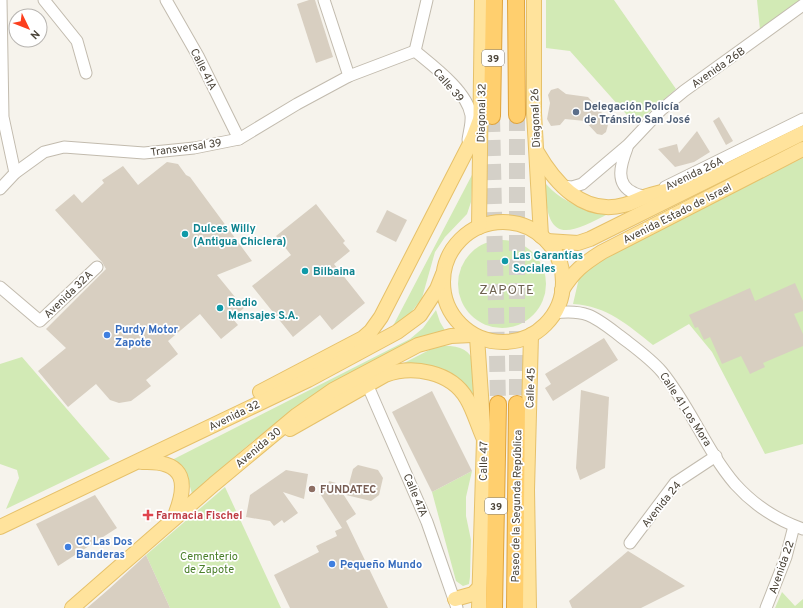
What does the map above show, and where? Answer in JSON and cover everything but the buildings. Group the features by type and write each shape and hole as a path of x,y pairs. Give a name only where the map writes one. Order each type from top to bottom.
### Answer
{"highway":[{"name":"39","path":"487,117 494,0"},
{"name":"39","path":"516,0 517,115"},
{"name":"Paseo de la Segunda República","path":"494,608 498,404"},
{"name":"Paseo de la Segunda República","path":"515,608 517,404"}],"main road":[{"name":"Diagonal 32","path":"479,227 487,117 482,0"},
{"name":"Diagonal 26","path":"534,0 534,113 544,238"},
{"path":"237,413 260,392 363,338 371,331 396,289 467,150 487,117"},
{"name":"Avenida Estado de Israel","path":"544,238 578,243 590,239 803,133"},
{"name":"Avenida Estado de Israel","path":"562,291 570,276 583,264 602,252 803,149"},
{"path":"536,150 547,170 562,186 575,197 598,205 612,207 624,205 647,196 714,178"},
{"path":"490,223 512,223 522,225 544,238 554,250 562,269 562,291 554,313 540,329 532,335 510,342 488,341 475,336 454,319 446,305 443,290 443,274 447,259 455,245 466,234 490,223"},
{"name":"Avenida 32","path":"0,527 308,380 407,326 424,308 437,289 443,274"},
{"name":"Calle 45","path":"529,608 527,490 532,335"},
{"name":"Calle 47","path":"475,336 484,439 479,608"},
{"name":"Avenida 30","path":"72,608 214,484 296,415 333,390 401,353 437,338 475,336"},
{"path":"265,441 286,432 367,384 398,371 420,371 440,376 459,388 467,398 484,439"},
{"path":"138,462 163,463 169,465 178,474 182,485 182,492 172,521"},
{"path":"456,604 473,594 479,588"}],"street":[{"path":"2,0 3,117 15,173"},
{"path":"44,0 77,41 86,73"},
{"name":"Calle 41A","path":"166,0 198,56 239,139"},
{"path":"324,0 349,76"},
{"path":"415,51 428,0"},
{"name":"Avenida 26B","path":"562,186 572,187 582,184 628,145 661,110 684,91 803,5"},
{"name":"Transversal 39","path":"0,189 15,173 44,152 64,147 144,153 194,148 239,139 297,104 349,76 415,51"},
{"name":"Calle 39","path":"415,51 444,76 467,106 471,119 467,150"},
{"name":"Avenida 26A","path":"647,196 803,119"},
{"path":"628,145 622,160 621,180 626,188 633,193 647,196"},
{"name":"Avenida 32A","path":"0,288 40,321 96,267"},
{"name":"Calle 41 Los Mora","path":"554,313 576,311 590,315 645,356 661,371 686,406 735,484 753,501 772,515 798,527"},
{"name":"Calle 47A","path":"367,384 427,522 456,604"},
{"name":"Avenida 24","path":"630,543 675,483 716,456"},
{"name":"Avenida 22","path":"766,608 798,527"}],"green space":[{"path":"546,0 614,0 676,89 635,124 570,51 546,48"},
{"path":"757,0 800,0 760,30"},
{"path":"803,158 803,444 765,454 712,352 689,324 653,345 626,324 607,313 596,308 573,304 579,278 593,261"},
{"path":"473,173 471,202 467,214 445,237 435,252 422,298 410,314 393,326"},
{"path":"545,183 559,196 574,204 591,210 610,213 581,227 570,230 561,230 554,225 549,217 546,203"},
{"path":"502,240 519,244 533,253 542,267 546,284 542,301 533,315 519,324 502,328 485,324 471,315 462,301 458,284 462,267 471,253 485,244"},
{"path":"436,310 440,322 446,332 372,362 348,374 306,400 267,430 192,494 187,476 170,461 410,339 423,328"},
{"path":"437,346 451,346 468,353 473,360 475,368 477,401 471,391 463,383 446,371 426,365 404,363"},
{"path":"22,357 110,459 6,509 19,478 17,470 0,464 0,364"},
{"path":"472,471 466,497 466,516 471,540 470,577 469,584 463,586 456,581 432,492"},
{"name":"Cementerio de Zapote","path":"225,487 281,608 170,608 146,555"},
{"path":"782,592 795,606 803,599 803,608 775,608"}],"tunnel":[{"path":"517,115 517,404"},
{"path":"492,116 498,404"}],"place":[{"name":"Delegación Policía de Tránsito San José","path":"576,112"},
{"name":"Dulces Willy (Antigua Chiclera)","path":"185,234"},
{"name":"Las Garantías Sociales","path":"505,261"},
{"name":"Bilbaina","path":"305,271"},
{"name":"Radio Mensajes S.A.","path":"220,308"},
{"name":"Purdy Motor Zapote","path":"107,335"},
{"name":"FUNDATEC","path":"312,489"},
{"name":"Farmacia Fischel","path":"148,515"},
{"name":"CC Las Dos Banderas","path":"68,547"},
{"name":"Pequeño Mundo","path":"332,564"}],"district":[{"name":"ZAPOTE","path":"507,289"}]}
